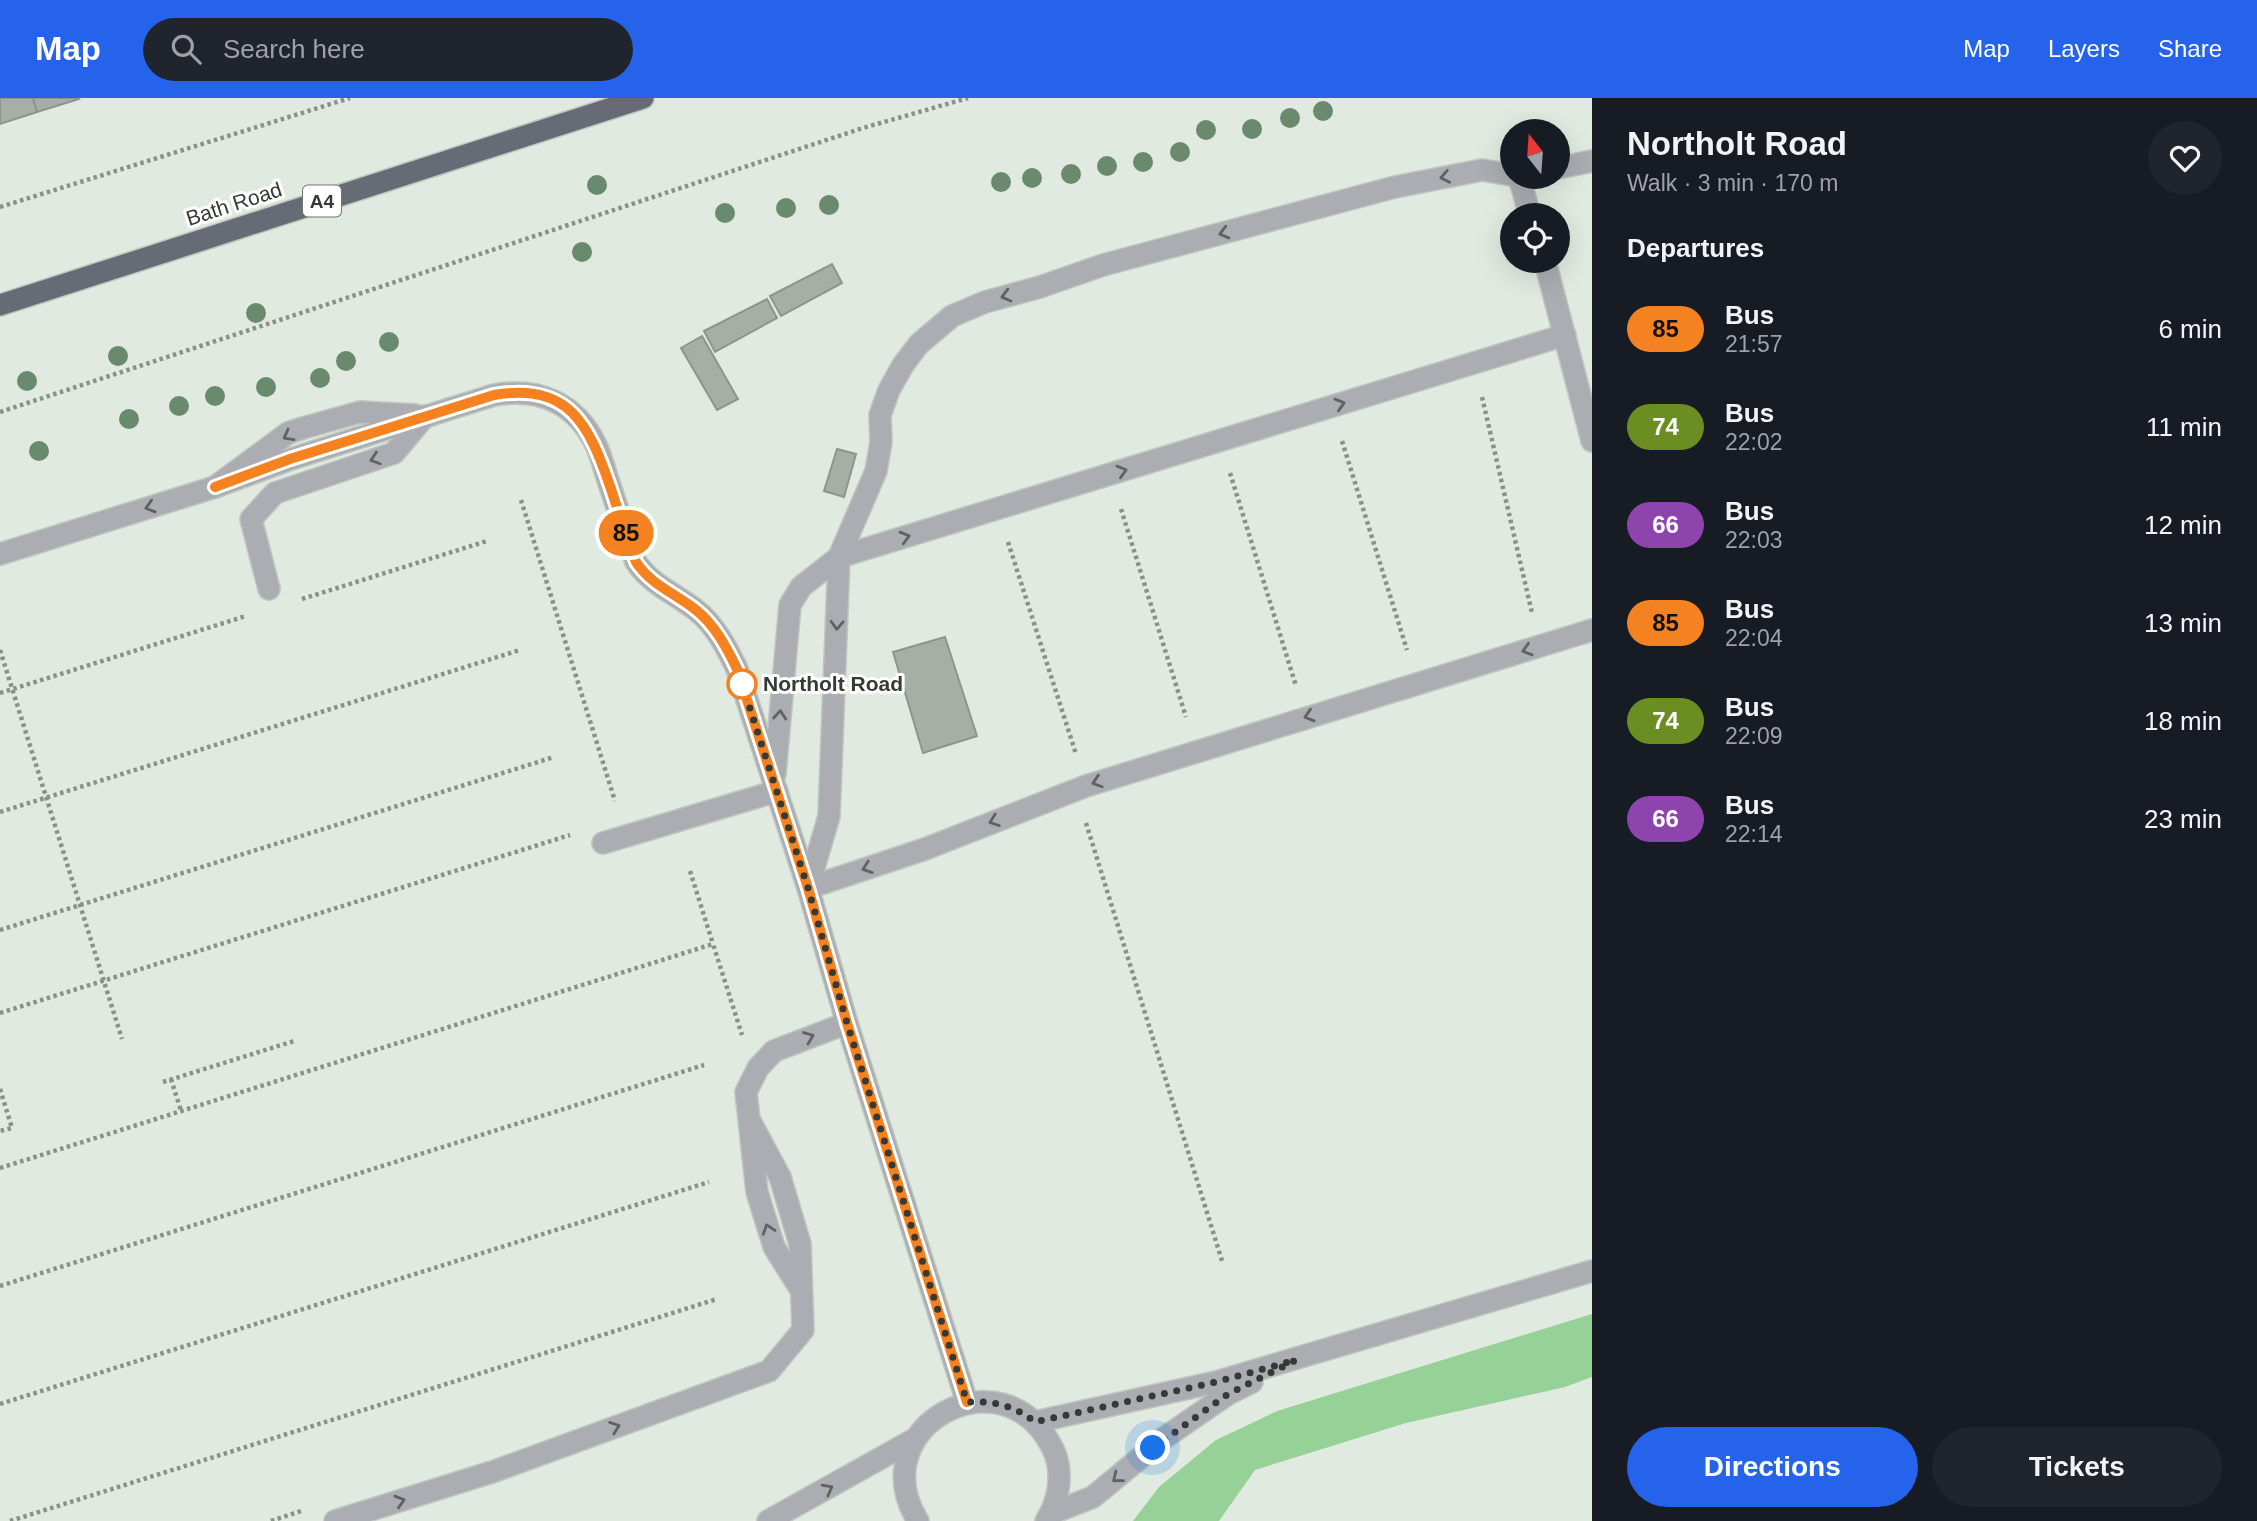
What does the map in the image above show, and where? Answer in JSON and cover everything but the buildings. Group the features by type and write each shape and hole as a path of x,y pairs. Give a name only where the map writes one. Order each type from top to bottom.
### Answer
{"highway":[{"name":"Bath Road","path":"0,305 643,98"}],"street":[{"path":"1570,166 1592,162"},
{"path":"808,888 829,816 839,557 876,471 881,442 880,415 889,390 919,344 952,316 985,302 1040,287 1103,265 1395,187 1482,170 1500,172"},
{"path":"1548,273 1592,441"},
{"path":"776,787 790,605 807,581 839,557 1565,335"},
{"path":"0,554 494,395 533,393 554,400 572,412 586,428 596,446 641,570 664,590 698,611 723,640 737,669 808,888 847,1023 967,1402"},
{"path":"269,589 251,519 275,493 394,453 425,416"},
{"path":"808,888 925,849 1086,786 1592,629"},
{"path":"603,843 776,787"},
{"path":"335,1521 492,1472 769,1371 803,1330 800,1289 774,1247 757,1192 746,1092 758,1068 774,1051 847,1023"},
{"path":"1035,1422 1216,1382 1592,1271"},
{"path":"1050,1519 1093,1497 1164,1438 1228,1394 1296,1360"},
{"path":"768,1521 915,1439 947,1409 967,1402 989,1401 1010,1406 1035,1422 1048,1437 1056,1455 1059,1475 1057,1496 1050,1519"},
{"path":"915,1439 905,1470 905,1490 911,1510 918,1521"}],"path":[{"path":"0,207 350,98"},
{"path":"0,412 863,128 968,98"},
{"path":"1474,363 1539,646"},
{"path":"1341,438 1409,658"},
{"path":"1230,472 1298,693"},
{"path":"521,500 617,806"},
{"path":"1120,507 1190,728"},
{"path":"1005,531 1079,763"},
{"path":"0,649 122,1039"},
{"path":"0,812 520,650"},
{"path":"0,930 554,757"},
{"path":"1083,814 1223,1264"},
{"path":"0,1013 572,834"},
{"path":"690,872 742,1036"},
{"path":"0,1168 713,944"},
{"path":"163,1082 294,1041"},
{"path":"0,1286 704,1065"},
{"path":"171,1079 181,1111"},
{"path":"0,1089 12,1128 0,1132"},
{"path":"0,1404 709,1182"},
{"path":"10,1521 717,1299"}],"green space":[{"path":"1592,1314 1592,1377 1565,1387 1406,1423 1255,1470 1219,1521 1133,1521 1159,1487 1216,1440 1277,1411"}],"bus line":[{"name":"85","path":"215,487 290,459 494,395 533,393 554,400 572,412 586,428 596,446 641,570 664,590 698,611 723,640 737,669 808,888 847,1023 967,1402"}],"place":[{"name":"Northolt Road","path":"742,684"}],"route":[{"path":"742,684 967,1402 989,1401 1010,1406 1035,1422 1216,1382 1296,1360 1228,1394 1153,1448"}]}
